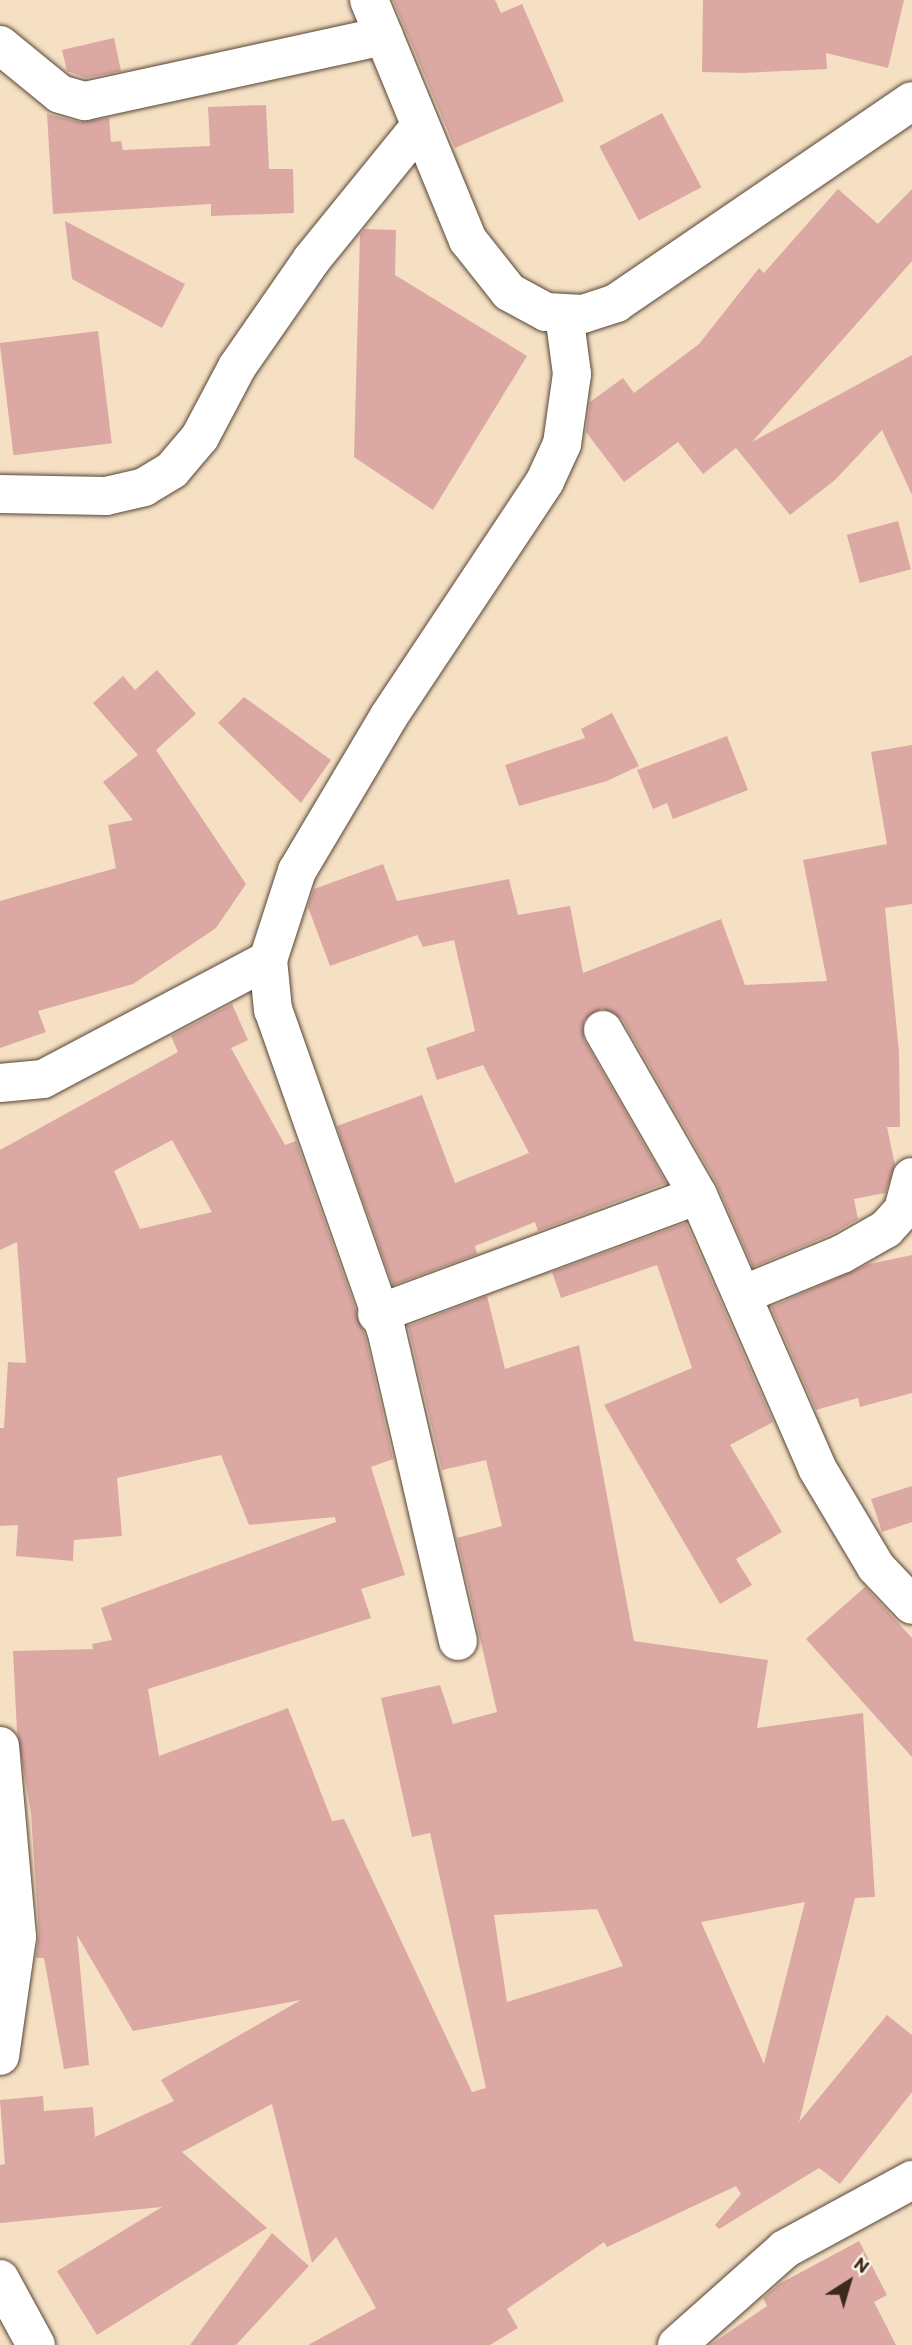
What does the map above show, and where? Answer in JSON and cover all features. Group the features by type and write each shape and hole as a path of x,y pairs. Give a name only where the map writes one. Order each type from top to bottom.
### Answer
{"street":[{"path":"369,0 468,240 487,268 509,292 546,312 583,314 615,303 912,101"},
{"path":"0,45 60,94 85,101 384,36"},
{"path":"0,494 106,496 144,487 172,470 200,437 237,367 312,259 420,127"},
{"path":"458,1641 386,1330 377,1314 273,1010 268,960 297,871 389,716 523,516 556,456 572,374 564,314"},
{"path":"0,1083 43,1079 268,960"},
{"path":"603,1030 698,1195 824,1480 876,1567 912,1605"},
{"path":"742,1295 842,1254 886,1229 903,1210 912,1177"},
{"path":"377,1314 698,1195"},
{"path":"0,1746 17,1937 0,2056"},
{"path":"677,2345 785,2249 912,2180"},
{"path":"0,2278 36,2345"}],"building":[{"path":"393,0 495,0 501,13 522,4 564,101 455,148"},
{"path":"703,0 904,0 888,68 826,53 827,69 743,73 702,72"},
{"path":"114,38 121,71 86,78 67,71 62,50"},
{"path":"266,105 269,169 293,169 294,213 211,216 211,204 53,214 47,114 80,122 109,118 111,142 121,141 123,150 210,146 208,107"},
{"path":"662,113 701,187 639,221 599,146"},
{"path":"838,189 878,224 912,189 912,261 752,442 912,355 912,495 882,430 835,480 790,515 736,448 703,474 678,442 624,482 586,432 590,402 623,378 634,393 699,344 759,268 764,273"},
{"path":"65,221 185,284 162,328 72,279"},
{"path":"365,229 396,230 395,275 527,356 433,510 354,457 360,235"},
{"path":"98,331 112,443 14,455 0,343"},
{"path":"898,521 911,569 860,583 847,535"},
{"path":"157,670 196,714 156,750 246,884 216,928 133,984 38,1011 46,1032 0,1048 0,901 116,868 108,825 133,820 103,782 138,755 93,703 123,676 135,690"},
{"path":"244,697 331,760 301,803 218,723"},
{"path":"612,713 639,766 607,781 519,806 505,765 585,738 581,729"},
{"path":"727,736 748,790 673,819 667,803 653,809 637,770"},
{"path":"912,745 912,904 885,908 899,1052 900,1127 887,1127 895,1165 885,1193 854,1199 858,1219 832,1234 753,1267 717,1184 622,1019 602,1008 584,1020 584,1040 666,1183 538,1231 535,1222 475,1246 477,1254 393,1285 337,1126 422,1095 455,1183 529,1153 483,1065 437,1080 426,1048 475,1031 454,940 423,947 417,935 330,966 308,907 314,889 383,864 397,901 509,879 518,915 570,906 583,973 721,919 745,985 827,981 803,860 887,844 871,752"},
{"path":"232,1004 248,1040 231,1048 285,1145 296,1141 365,1336 393,1459 371,1467 405,1575 361,1589 371,1618 148,1689 159,1756 288,1708 332,1821 344,1819 472,2092 486,2088 430,1833 412,1837 381,1698 440,1685 453,1724 497,1712 457,1538 502,1526 486,1460 442,1470 408,1326 487,1296 505,1369 579,1345 634,1641 768,1660 757,1728 863,1713 875,1897 855,1898 799,2122 887,2015 912,2035 912,2092 840,2184 819,2168 719,2229 715,2225 741,2194 736,2186 607,2247 604,2242 507,2309 518,2328 490,2345 308,2345 376,2308 336,2237 312,2263 272,2104 182,2152 267,2228 97,2335 57,2271 162,2207 0,2223 0,2165 5,2164 0,2100 43,2096 44,2111 93,2107 95,2137 174,2101 161,2080 301,2000 133,2031 77,1935 89,2065 64,2069 44,1958 36,1958 39,1935 31,1813 17,1732 13,1651 93,1649 92,1644 112,1640 101,1608 336,1522 335,1517 249,1525 221,1455 117,1478 122,1536 74,1540 73,1561 16,1556 18,1525 0,1526 0,1428 4,1428 8,1362 26,1363 17,1242 0,1250 0,1150 178,1052 171,1036","holes":["172,1140 212,1212 140,1229 114,1171","805,1902 764,2064 701,1922","597,1909 623,1966 507,2002 494,1915"]},
{"path":"686,1223 773,1422 730,1445 782,1532 736,1559 752,1585 720,1604 604,1405 692,1368 657,1265 561,1298 552,1272"},
{"path":"912,1255 912,1393 860,1407 858,1398 816,1410 771,1307 869,1264"},
{"path":"912,1486 912,1522 882,1532 871,1499"},
{"path":"865,1587 912,1638 912,1757 806,1639"},
{"path":"272,2233 309,2266 236,2345 190,2345"},
{"path":"859,2241 887,2295 874,2302 896,2345 710,2345 767,2306 763,2298 779,2284"}]}
